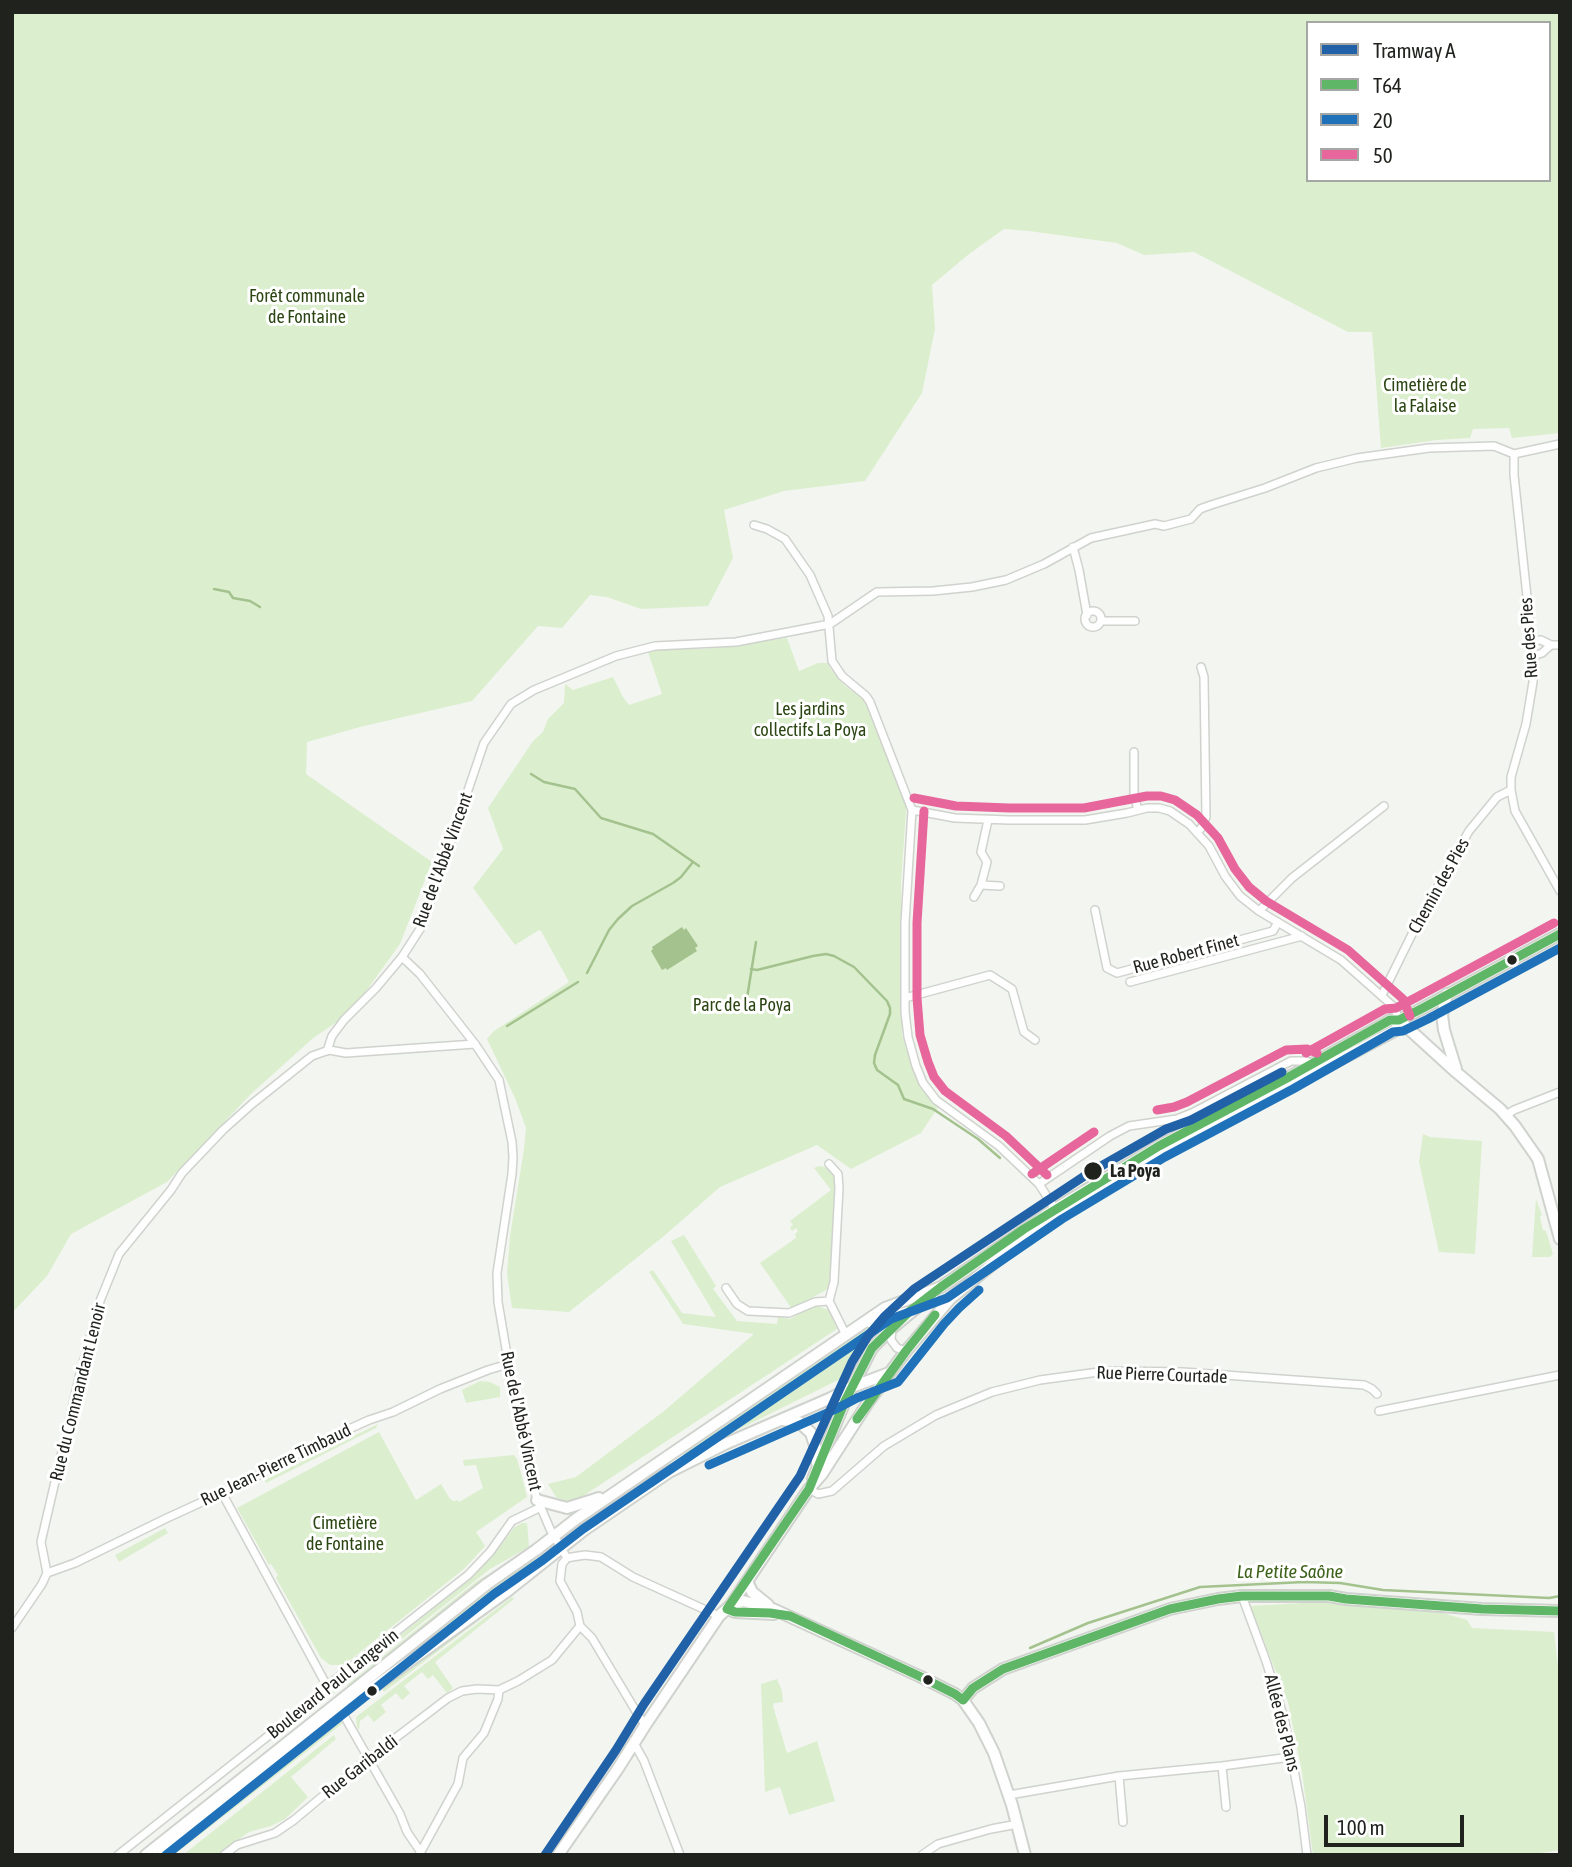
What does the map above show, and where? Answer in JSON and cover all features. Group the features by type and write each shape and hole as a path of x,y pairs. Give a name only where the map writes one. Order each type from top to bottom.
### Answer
{"main road":[{"path":"558,1855 646,1724 822,1474 869,1401 906,1351 950,1299 1011,1249 1047,1224 1188,1140 1395,1030 1399,1020 1560,934"},
{"path":"1447,994 1442,1016 1456,1072"},
{"name":"Boulevard Paul Langevin","path":"146,1855 487,1584 614,1493 885,1308 941,1287 1055,1209 1159,1146 1390,1020 1399,1020"},
{"path":"1399,1020 1506,1115 1538,1159 1555,1200 1560,1239"},
{"path":"809,1489 852,1387 872,1348 910,1311 941,1287"},
{"path":"910,1311 918,1325 919,1336"},
{"name":"Boulevard Paul Langevin","path":"863,1324 910,1311"},
{"name":"Boulevard Paul Langevin","path":"162,1855 371,1689 564,1553 669,1472 852,1387 892,1372"},
{"path":"779,1420 799,1422 811,1433 817,1452 817,1469"},
{"path":"539,1504 567,1508 614,1493"},
{"path":"747,1581 752,1592 773,1609"},
{"path":"963,1700 974,1688 1003,1669 1170,1609 1218,1598 1329,1596 1468,1608 1560,1611"},
{"path":"726,1610 743,1601 773,1609 919,1676 963,1700 988,1739 1009,1795 1025,1855"},
{"path":"726,1610 790,1616"}],"street":[{"path":"830,624 877,592 933,591 1006,580 1044,564 1091,538 1191,519 1200,509 1316,468 1429,448 1494,446 1514,454 1560,444"},
{"name":"Rue des Pies","path":"1514,454 1533,656 1533,682 1528,714 1510,777 1511,790 1515,811 1560,891"},
{"path":"754,525 778,534 789,543 810,575 830,624 832,661 842,676 870,702 912,810 905,923 905,998 908,1037 916,1066 929,1092 947,1110 999,1146 1038,1184 1055,1209 1047,1224"},
{"path":"1073,547 1087,623 1091,626 1098,625 1101,621 1135,621"},
{"name":"Rue de l'Abbé Vincent","path":"564,1553 539,1504 508,1364 498,1302 497,1273 512,1174 512,1142 499,1080 475,1044 420,974 402,957 422,926 484,743 511,704 534,690 616,656 655,646 736,642 830,624"},
{"path":"1531,640 1560,645"},
{"path":"1533,656 1542,653 1551,645"},
{"path":"1196,833 1202,828 1206,817 1204,677 1201,667"},
{"path":"1134,752 1134,795 1138,810"},
{"name":"Chemin des Pies","path":"1382,995 1416,926 1469,831 1497,797 1511,790"},
{"path":"1259,911 1292,878 1384,806"},
{"path":"912,810 955,818 988,820 1085,820 1147,808 1170,811 1189,824 1209,846 1225,876 1240,896 1259,911 1341,960 1394,1006 1399,1020"},
{"path":"974,897 981,885 987,862 981,852 988,820"},
{"path":"981,885 1000,887"},
{"name":"Rue Robert Finet","path":"1095,910 1107,968 1117,973 1273,931 1278,922"},
{"name":"Rue Robert Finet","path":"1130,982 1302,936"},
{"path":"402,957 344,1020 332,1036 327,1051 346,1053 475,1044"},
{"path":"905,998 990,975 1012,989 1024,1031 1035,1040"},
{"name":"Rue du Commandant Lenoir","path":"47,1573 41,1542 94,1320 119,1254 182,1173 223,1130 312,1056 327,1051"},
{"name":"Boulevard Paul Langevin","path":"1038,1184 1129,1126 1177,1119 1192,1114 1291,1061 1300,1060 1311,1064"},
{"path":"1506,1115 1560,1092"},
{"path":"829,1164 839,1177 834,1282 829,1301 846,1335"},
{"path":"726,1288 737,1304 748,1311 789,1313 815,1302 829,1301"},
{"path":"892,1328 891,1340 897,1348 906,1351"},
{"name":"Rue Jean-Pierre Timbaud","path":"47,1573 75,1563 369,1420 393,1412 440,1389 508,1364"},
{"name":"Rue Pierre Courtade","path":"809,1489 818,1494 832,1491 884,1447 936,1415 992,1392 1053,1378 1106,1371 1183,1373 1364,1385 1377,1394"},
{"path":"1380,1410 1560,1374"},
{"path":"222,1493 327,1686"},
{"name":"Boulevard Paul Langevin","path":"118,1855 468,1575 490,1552 512,1521 539,1504"},
{"path":"646,1724 592,1639 580,1626 577,1612 560,1581 564,1553 601,1557 634,1577 726,1610"},
{"path":"12,1628 43,1584 47,1573"},
{"name":"Allée des Plans","path":"1242,1596 1284,1718 1307,1855"},
{"path":"342,1712 419,1853 458,1784 463,1758 484,1733 499,1690 552,1660 580,1626"},
{"name":"Rue Garibaldi","path":"224,1855 237,1845 275,1833 294,1820 448,1698 461,1691 499,1690"},
{"path":"634,1743 644,1761 680,1855"},
{"path":"1009,1795 1119,1776 1291,1756"},
{"path":"1222,1766 1226,1807"},
{"path":"1119,1776 1123,1822"},
{"path":"922,1855 938,1844 1018,1824"}],"green space":[{"path":"12,12 1560,12 1560,433 1512,438 1509,428 1473,429 1470,438 1381,448 1372,332 1348,332 1194,252 1144,255 1117,243 1004,229 932,285 935,329 922,393 865,481 784,491 724,510 733,558 708,606 641,609 607,597 590,595 562,628 538,626 472,701 307,742 306,774 432,862 400,944 351,1012 312,1039 251,1094 167,1182 71,1234 47,1276 12,1313"},
{"name":"Parc de la Poya","path":"787,638 799,671 818,663 828,663 844,685 863,699 907,798 901,882 902,1035 916,1077 925,1092 939,1106 921,1133 851,1169 817,1145 720,1187 569,1312 512,1308 507,1274 526,1128 487,1039 494,1031 569,982 541,931 515,945 473,888 503,849 488,808 533,741 543,732 548,719 564,703 565,684 573,690 613,677 629,705 662,694 647,649 703,649"},
{"path":"1423,1134 1430,1137 1482,1141 1475,1254 1439,1252 1419,1162"},
{"path":"814,1168 829,1168 837,1181 829,1286 792,1309 760,1263 796,1238 798,1231 796,1228 792,1231 790,1227 793,1225 790,1221 831,1190"},
{"path":"1536,1199 1542,1215 1540,1217 1543,1230 1546,1231 1553,1254 1550,1257 1532,1257"},
{"path":"684,1235 716,1286 713,1289 737,1321 777,1324 778,1317 790,1319 811,1307 820,1307 829,1310 837,1329 577,1500 567,1502 556,1497 548,1484 576,1477 664,1411 754,1334 683,1324 649,1272 653,1270 682,1313 716,1317 671,1241"},
{"path":"864,1329 870,1329 840,1379 683,1457 684,1452"},
{"path":"480,1381 500,1387 500,1397 466,1403 462,1390"},
{"path":"378,1424 376,1428 266,1483 265,1480"},
{"name":"Cimetière de Fontaine","path":"379,1432 416,1500 441,1484 450,1499 459,1502 483,1488 476,1465 464,1466 463,1460 514,1455 527,1497 476,1532 485,1546 465,1568 344,1665 330,1665 321,1658 276,1578 278,1575 271,1564 269,1565 237,1508"},
{"path":"527,1523 529,1547 490,1569 330,1696 327,1694 469,1580 515,1527"},
{"path":"165,1528 168,1533 119,1562 115,1555"},
{"path":"534,1556 536,1560 388,1672 386,1670 449,1615"},
{"path":"499,1568 501,1570 350,1690 347,1685 477,1581"},
{"path":"512,1597 514,1599 435,1662 453,1688 447,1693 433,1675 428,1679 422,1672 404,1686 410,1693 402,1700 396,1693 381,1705 386,1712 374,1722 368,1715 360,1721 359,1730 356,1717"},
{"path":"1321,1602 1429,1609 1467,1620 1472,1628 1554,1632 1560,1684 1560,1850 1527,1855 1313,1855 1302,1772 1288,1702 1250,1606"},
{"path":"493,1607 490,1612 384,1692 380,1686"},
{"path":"777,1679 783,1702 774,1703 773,1706 787,1753 817,1741 835,1801 789,1815 780,1787 765,1792 761,1684"},
{"path":"340,1720 343,1723 174,1855 166,1855"},
{"path":"334,1735 336,1739 291,1777 308,1797 285,1819 249,1832 216,1855 183,1855"}],"shaded area":[{"path":"682,927 684,930 686,928 698,946 695,948 697,951 667,970 662,970 651,951 652,947"}],"waterway":[{"path":"214,589 229,592 233,598 250,601 260,607"},
{"name":"La Petite Saône","path":"531,774 544,782 575,789 601,818 653,834 699,866"},
{"path":"587,973 609,930 618,919 632,906 681,877 693,862"},
{"name":"La Petite Saône","path":"747,998 756,942"},
{"name":"La Petite Saône","path":"751,969 757,970 826,954 854,967 887,1001 890,1008 875,1055 877,1070 898,1085 904,1099 933,1109 978,1139 1000,1158"},
{"path":"507,1026 578,982"},
{"name":"La Petite Saône","path":"1030,1648 1088,1623 1200,1587 1304,1582 1340,1583 1383,1590 1549,1598 1560,1596"}],"tram line":[{"name":"A","path":"545,1855 644,1704 800,1476 852,1362 868,1336 885,1316 914,1289 1089,1173 1166,1129 1191,1120 1282,1072"}],"transit line":[{"name":"50","path":"914,798 956,806 1009,808 1084,808 1147,796 1175,800 1197,815 1218,838 1235,869 1249,887 1266,901 1348,950 1403,999 1410,1016"},
{"name":"50","path":"924,811 917,923 917,998 920,1035 928,1062 934,1077 945,1091 1006,1136 1047,1175"},
{"name":"50","path":"1306,1053 1385,1009 1396,1008 1554,923"},
{"name":"T64","path":"727,1609 809,1489 845,1401 872,1348 910,1311 1024,1229 1159,1146 1390,1020 1399,1020 1423,1008 1560,934"},
{"name":"20","path":"166,1855 494,1594 583,1529 891,1319 947,1298 1062,1219 1165,1157 1393,1032 1403,1031 1428,1019 1560,948"},
{"name":"50","path":"1157,1110 1187,1102 1286,1050 1307,1049 1317,1053"},
{"name":"50","path":"1032,1174 1094,1132"},
{"name":"20","path":"709,1465 898,1382 944,1324 979,1290"},
{"name":"T64","path":"857,1419 935,1315"},
{"name":"T64","path":"963,1700 973,1688 1003,1669 1170,1609 1218,1599 1242,1596 1329,1596 1482,1609 1560,1611"},
{"name":"T64","path":"727,1609 790,1616 919,1676 963,1700"}],"place":[{"name":"La Poya","path":"1093,1171"}],"park label":[{"name":"Forêt communale de Fontaine","path":"307,306"},
{"name":"Cimetière de la Falaise","path":"1425,395"},
{"name":"Les jardins collectifs La Poya","path":"810,719"}]}
